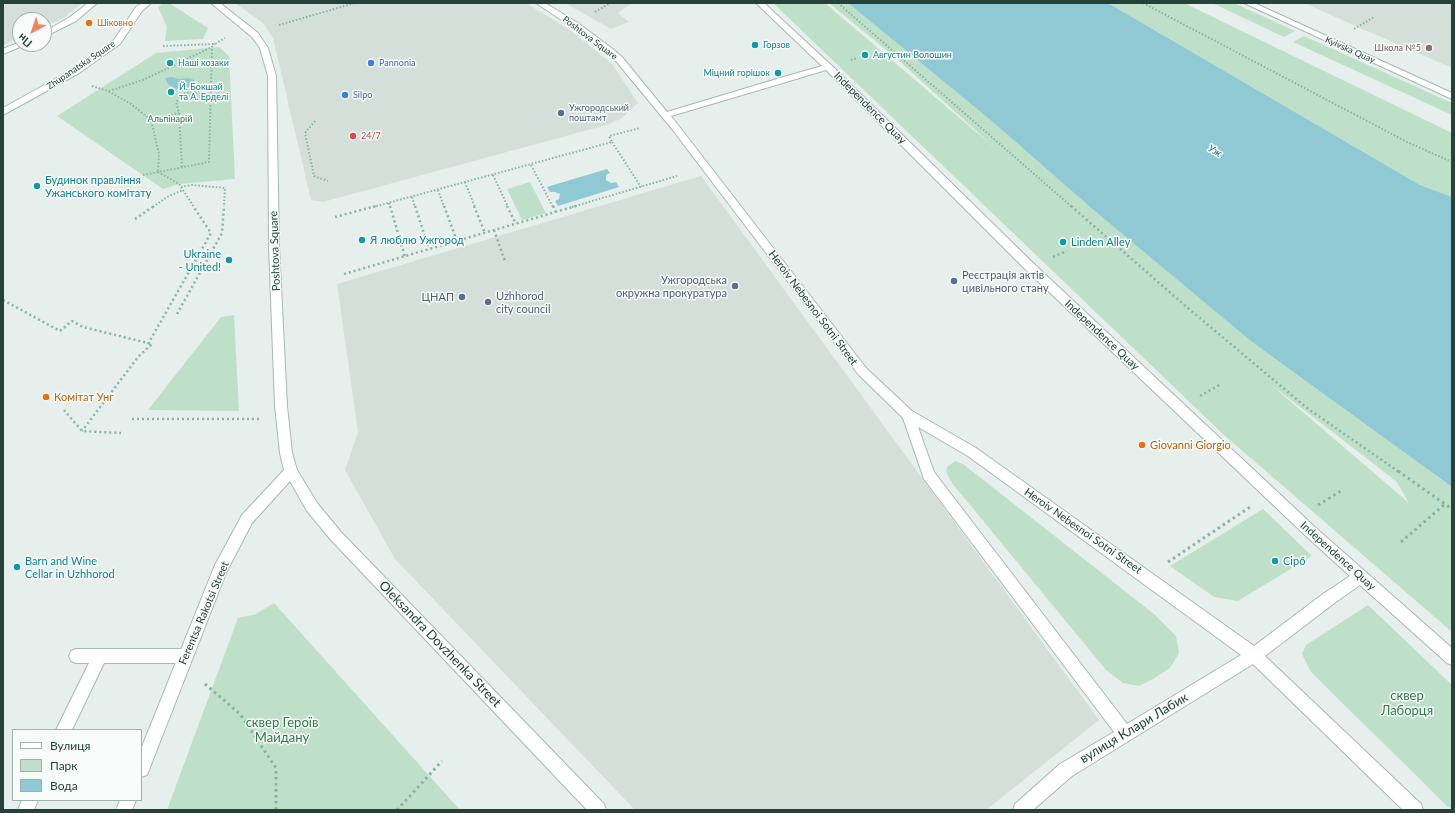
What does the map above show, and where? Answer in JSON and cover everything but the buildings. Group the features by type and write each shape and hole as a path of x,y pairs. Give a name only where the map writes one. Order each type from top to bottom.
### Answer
{"street":[{"path":"52,30 74,18 93,3"},
{"name":"Zhupanatska Square","path":"3,112 76,71 117,42 139,9 147,3"},
{"path":"215,3 245,26"},
{"name":"Poshtova Square","path":"540,3 575,25 611,52 665,115 726,194"},
{"name":"Independence Quay","path":"760,3 828,67 1029,266 1271,494 1452,658"},
{"name":"Kyivska Quay","path":"1248,3 1452,96"},
{"name":"Poshtova Square","path":"245,26 255,35 264,48 272,76 274,246 281,406 286,453 291,471"},
{"path":"665,115 828,67"},
{"name":"Heroiv Nebesnoi Sotni Street","path":"726,194 862,371 908,415 972,452 1150,578 1254,655"},
{"name":"Heroiv Nebesnoi Sotni Street","path":"908,415 930,475 1125,734"},
{"name":"Ferentsa Rakotsi Street","path":"142,766 220,570 247,519 291,471"},
{"name":"Oleksandra Dovzhenka Street","path":"291,471 312,507 336,536 598,810"},
{"path":"1361,577 1328,599 1254,655 1415,810"},
{"name":"вулиця Клари Лабик","path":"1021,810 1066,770 1254,655"},
{"path":"76,656 186,656"},
{"path":"64,729 100,656"}],"path":[{"path":"279,24 355,3"},
{"path":"592,14 610,3"},
{"path":"838,3 1189,309 1307,408 1452,509"},
{"path":"1143,3 1407,142 1452,162"},
{"path":"1351,31 1374,17"},
{"path":"108,91 143,80 212,47 245,26"},
{"path":"163,46 215,44"},
{"path":"143,176 209,162 213,89 212,47"},
{"path":"90,85 108,91 131,104 151,120 159,154 158,172"},
{"path":"182,167 179,113 176,102 185,93 213,89"},
{"path":"151,120 179,113"},
{"path":"314,121 305,134 314,176 328,181"},
{"path":"640,128 609,136 641,187"},
{"path":"335,217 612,142"},
{"path":"531,164 556,212"},
{"path":"148,344 211,233 181,186 158,172"},
{"path":"493,175 516,224"},
{"path":"344,274 677,176"},
{"path":"464,182 485,233"},
{"path":"177,314 206,265 222,230 225,188 192,185 181,186"},
{"path":"135,219 167,196 183,190"},
{"path":"438,190 457,241"},
{"path":"412,197 429,249"},
{"path":"389,203 405,257"},
{"path":"494,230 505,261"},
{"path":"193,264 206,265"},
{"path":"3,300 60,331 72,321 83,327 152,344 138,357 82,431"},
{"path":"64,410 82,431 121,433"},
{"path":"132,419 197,420 283,418"},
{"path":"1150,578 1159,568 1271,494"},
{"path":"1401,542 1445,504"},
{"path":"205,684 240,714 276,768 276,810"},
{"path":"397,810 442,762"}],"shaded area":[{"path":"3,3 82,3 65,17 52,23 52,12 12,12 12,41 3,45"},
{"path":"235,3 526,3 570,30 612,64 638,103 622,118 610,124 323,202 311,200 273,38 263,23"},
{"path":"565,3 632,3 618,13 629,22 611,29"},
{"name":"Школа №5","path":"1304,3 1452,3 1452,68 1358,27"},
{"path":"701,176 1099,720 986,810 635,810 395,559 345,470 358,432 337,284"}],"green space":[{"path":"169,3 208,28 203,39 165,41 167,27 158,7 162,4"},
{"name":"Linden Alley","path":"773,3 825,3 997,150 896,58 829,3 848,3 994,123 1090,207 1252,342 1452,487 1452,632 1224,435","holes":["1269,383 1396,481 1409,503"]},
{"path":"1108,3 1184,3 1452,133 1452,197 1420,185"},
{"path":"1212,3 1234,3 1295,31 1284,37"},
{"path":"1304,36 1452,103 1452,115 1293,42"},
{"name":"Альпінарій","path":"219,47 229,56 235,179 179,184 163,189 57,116 156,53"},
{"path":"530,182 546,213 522,220 507,189"},
{"path":"234,315 239,411 148,410 221,317"},
{"path":"955,461 963,464 1154,614 1176,636 1179,653 1170,668 1139,686 1123,683 1106,670 952,483 946,472 947,467"},
{"path":"1263,509 1312,556 1238,601 1214,597 1170,566"},
{"name":"сквер Героїв Майдану","path":"274,603 460,810 167,810 238,618 256,614"},
{"name":"сквер Лаборця","path":"1368,605 1452,685 1452,809 1447,806 1311,672 1302,654 1306,645"}],"water":[{"name":"Уж","path":"848,3 1108,3 1420,185 1452,197 1452,487 1252,342 1090,207 994,123"},
{"path":"172,77 179,79 189,78 194,80 192,85 186,88 176,89 168,84 165,78"},
{"path":"607,169 610,173 606,175 606,180 611,183 616,182 619,187 558,206 555,201 559,199 560,194 550,192 547,187"}],"place":[{"name":"Шіковно","path":"89,23"},
{"name":"Горзов","path":"755,45"},
{"name":"Школа №5","path":"1429,48"},
{"name":"Августин Волошин","path":"865,55"},
{"name":"Наші козаки","path":"170,63"},
{"name":"Pannonia","path":"371,63"},
{"name":"Міцний горішок","path":"778,73"},
{"name":"Й. Бокшай та А. Ерделі","path":"171,92"},
{"name":"Silpo","path":"345,95"},
{"name":"Ужгородський поштамт","path":"561,113"},
{"name":"24/7","path":"353,136"},
{"name":"Будинок правління Ужанського комітату","path":"37,186"},
{"name":"Я люблю Ужгород","path":"362,240"},
{"name":"Linden Alley","path":"1063,242"},
{"name":"Ukraine - United!","path":"229,260"},
{"name":"Реєстрація актів цивільного стану","path":"954,281"},
{"name":"Ужгородська окружна прокуратура","path":"735,286"},
{"name":"ЦНАП","path":"462,297"},
{"name":"Uzhhorod city council","path":"488,302"},
{"name":"Комітат Унг","path":"46,397"},
{"name":"Giovanni Giorgio","path":"1142,445"},
{"name":"Cipő","path":"1275,561"},
{"name":"Barn and Wine Cellar in Uzhhorod","path":"17,567"}]}
